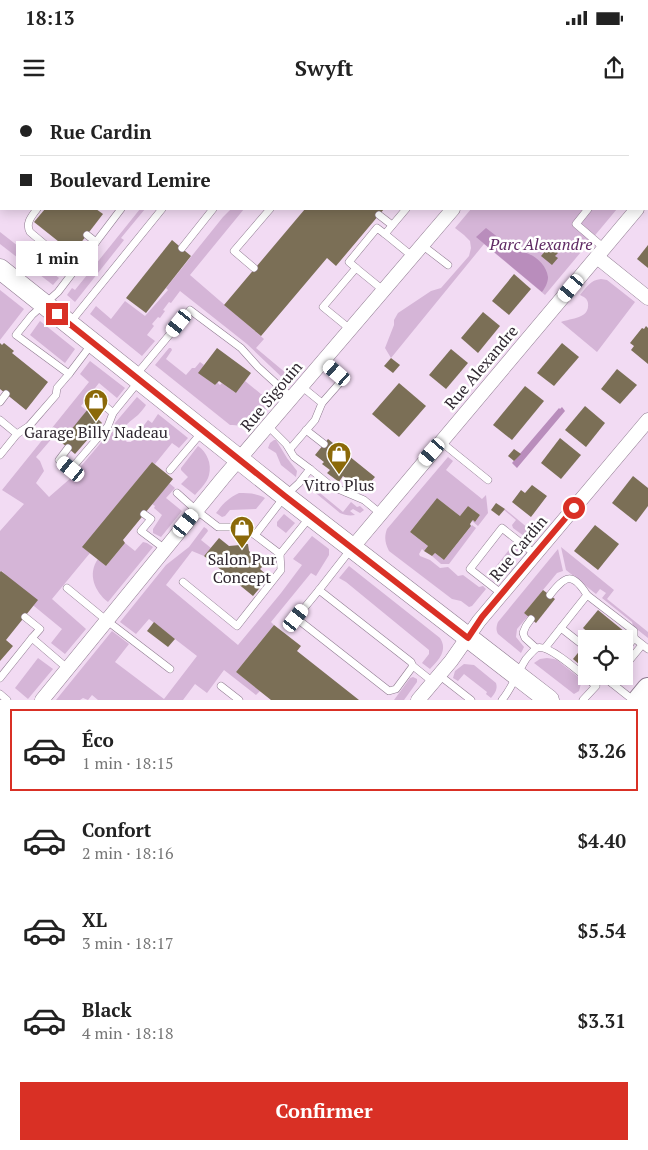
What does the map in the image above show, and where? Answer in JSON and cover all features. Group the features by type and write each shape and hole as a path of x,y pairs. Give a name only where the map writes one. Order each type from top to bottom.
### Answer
{"main road":[{"path":"0,269 239,460 549,700"},
{"path":"639,700 648,689"}],"street":[{"name":"Rue Alexandre","path":"352,548 636,210"},
{"name":"Rue Sigouin","path":"42,700 196,510 448,212"},
{"path":"600,252 648,298"},
{"name":"Rue Cardin","path":"418,700 468,638 479,621 648,420"}],"lane":[{"path":"36,210 29,221 28,228 30,232 56,253 78,265"},
{"path":"69,374 16,335 32,315 58,292 120,210"},
{"path":"69,324 161,210"},
{"path":"182,248 210,210"},
{"path":"254,268 234,251 269,210"},
{"path":"385,234 405,210"},
{"path":"587,210 576,224 600,252"},
{"path":"379,214 392,225"},
{"path":"383,290 349,262 352,252 377,228 412,256"},
{"path":"87,234 96,242"},
{"path":"422,245 448,265"},
{"path":"350,329 323,307 356,268"},
{"path":"68,448 59,460 71,469 108,426 113,413 190,310 242,348 258,367 292,398"},
{"path":"0,455 17,434 29,426 56,395 57,388 92,342"},
{"path":"290,449 315,420 322,403 344,378 323,361"},
{"path":"301,386 322,403"},
{"path":"0,402 6,394"},
{"path":"98,400 113,413"},
{"path":"0,420 17,434"},
{"path":"268,426 290,449 294,457 310,470 332,486 364,500 381,514"},
{"path":"170,470 203,430"},
{"path":"306,430 324,444"},
{"path":"441,442 488,480"},
{"path":"255,535 285,496 310,470"},
{"path":"346,492 352,484"},
{"path":"177,493 218,527 245,527 280,554"},
{"path":"144,514 151,519 141,531 165,549"},
{"path":"183,582 237,626 281,570 280,554 311,516"},
{"path":"502,594 470,569 502,528 535,554"},
{"path":"352,548 296,618 389,691 396,689 413,666"},
{"path":"550,595 560,582 567,579 576,581 588,595 634,631 634,638 645,647 633,659"},
{"path":"67,588 170,669"},
{"path":"319,590 412,662 413,666 471,700"},
{"path":"545,648 588,595"},
{"path":"0,678 40,629 25,617"},
{"path":"531,619 523,632 525,638 536,648 545,648 553,651 596,686 583,700"},
{"path":"561,628 578,641"},
{"path":"32,638 67,668"},
{"path":"502,700 526,660 536,648"},
{"path":"614,685 633,700"},
{"path":"221,686 239,700"},
{"path":"0,694 7,700"}],"green space":[{"path":"139,210 144,210 121,238 124,240 75,302 67,295 72,288 75,290"},
{"path":"230,210 243,210 190,275 264,339 256,348 293,379 289,384 247,344 180,291 163,310 165,311 160,318 158,317 152,324 154,326 147,335 155,341 142,356 90,314 96,306 111,319 125,301 145,316 168,290 166,288"},
{"name":"Parc Alexandre","path":"470,210 616,210 545,295 484,244 391,358 385,348 398,313 431,291 441,288 469,256 470,241 455,228"},
{"path":"0,232 59,278 53,285 0,244"},
{"path":"601,279 607,280 635,302 597,352 561,322 579,317 586,312 588,301 580,295 591,282"},
{"path":"0,290 24,309 0,340"},
{"path":"40,321 75,349 65,363 30,335"},
{"path":"169,348 172,350 166,359 186,375 200,362 204,365 199,373 215,385 217,382 220,385 222,383 236,393 245,381 261,394 266,395 271,391 278,396 247,431 239,426 230,425 155,365"},
{"path":"90,361 125,388 117,398 99,383 81,406 87,411 61,442 54,436 36,457 44,471 36,483 49,497 72,477 137,397 146,405 125,427 123,438 127,442 131,442 148,420 152,423 158,414 188,438 179,448 172,443 155,464 152,462 83,547 90,553 52,599 86,629 65,654 51,643 62,629 34,606 2,571 0,572 0,531 24,504 2,490 89,382 80,374"},
{"path":"276,440 297,471 296,477 281,465 276,453 268,448"},
{"path":"198,446 208,459 210,471 207,481 195,495 181,484 188,477 181,468"},
{"path":"448,457 453,461 446,470 482,499 486,495 488,513 478,526 472,521 475,522 480,515 468,506 460,516 437,498 410,532 428,546 424,551 422,549 419,554 420,556 430,560 440,568 448,567 458,576 463,575 479,587 483,586 486,589 469,607 461,601 452,599 389,551 385,540 387,529"},
{"path":"169,483 175,488 166,498 182,511 161,537 153,533 153,529 162,515 152,504"},
{"path":"309,484 343,512 351,502 364,510 360,513 353,509 350,511 355,515 340,513 306,485"},
{"path":"239,493 255,494 265,498 256,509 230,510 222,517 216,513 226,502"},
{"path":"505,509 534,533 528,539 513,528 512,525 516,520"},
{"path":"284,514 295,523 286,533 277,526 277,522"},
{"path":"472,525 476,528 449,564 441,564 432,556 435,553 444,560"},
{"path":"204,527 208,531 201,540 211,548 204,556 192,551 166,585 238,645 302,565 293,559 312,536 329,549 329,555 316,576 311,573 271,622 274,625 236,672 260,691 256,695 224,670 207,693 195,684 183,700 98,700 92,695 88,700 83,698 80,700 56,700 112,631 129,644 115,662 164,699 197,656 149,619 136,634 120,622 166,565 189,547"},
{"path":"143,542 153,547 108,602 99,593 94,582 93,571 98,559 106,566 125,543 135,551"},
{"path":"512,546 519,550 493,580 490,574"},
{"path":"561,547 614,590 607,599 648,632 648,638 633,626 632,622 602,598 606,593 600,589 596,594 566,570"},
{"path":"558,549 563,571 557,573 524,613 528,616 517,629 516,637 524,647 521,653 498,634 497,624"},
{"path":"349,566 440,638 443,651 430,669 422,663 429,654 429,650 339,578"},
{"path":"38,658 53,669 28,699 15,688"},
{"path":"540,659 557,660 578,677 578,685 581,685 579,691 574,694 534,663"},
{"path":"464,664 474,665 496,683 496,691 491,698 486,694 487,692 464,674 458,681 453,678 455,671"},
{"path":"410,678 417,679 417,682 404,700 394,700"}],"shaded area":[{"path":"486,228 516,251 532,255 541,262 548,277 542,292 476,237"},
{"path":"562,407 565,411 517,468 512,463 559,408"}],"building":[{"path":"44,210 97,210 103,214 73,253 34,222"},
{"path":"304,210 383,210 336,266 327,258 261,336 224,305"},
{"path":"172,240 191,256 146,313 126,298"},
{"path":"648,245 648,268 637,259"},
{"path":"552,248 558,253 555,256 558,258 552,265 541,256 547,249 550,251"},
{"path":"514,274 531,289 509,315 492,301"},
{"path":"483,312 500,326 478,353 461,338"},
{"path":"646,326 648,328 648,364 631,350 634,346 630,343 642,328 644,329"},
{"path":"0,343 2,345 4,343 14,351 12,353 48,382 26,410 0,389"},
{"path":"562,343 579,357 554,386 537,373"},
{"path":"217,348 251,373 236,393 219,381 215,385 198,373"},
{"path":"451,349 468,363 446,389 429,375"},
{"path":"391,358 400,365 393,373 384,366"},
{"path":"617,369 637,385 620,404 601,389"},
{"path":"399,383 426,406 399,437 372,414"},
{"path":"525,386 544,401 512,440 493,425"},
{"path":"585,406 605,423 586,447 565,430"},
{"path":"88,409 102,423 75,454 61,442"},
{"path":"560,438 581,455 561,479 541,463"},
{"path":"328,439 375,477 362,492 343,476 339,482 327,473 330,470 315,455"},
{"path":"514,449 521,454 514,461 508,456"},
{"path":"152,462 173,479 123,540 125,543 106,566 82,547"},
{"path":"633,476 648,488 648,506 636,522 612,503"},
{"path":"532,485 547,496 531,517 512,502 521,490 525,493"},
{"path":"437,498 460,516 468,506 480,515 475,522 472,521 471,526 444,560 435,553 432,556 424,551 428,546 410,532"},
{"path":"496,503 505,509 499,516 491,510"},
{"path":"595,525 619,544 598,570 574,551"},
{"path":"219,538 229,546 240,545 240,543 246,542 249,551 265,564 260,569 269,577 253,596 204,556"},
{"path":"0,572 38,600 6,640 13,646 0,661"},
{"path":"543,590 555,599 536,623 524,613"},
{"path":"598,610 623,630 585,630 583,628"},
{"path":"154,622 175,639 168,647 147,631"},
{"path":"274,625 301,646 297,651 359,700 271,700 236,672"},
{"path":"578,653 578,663 573,659"}],"place":[{"name":"Garage Billy Nadeau","path":"96,422"},
{"name":"Vitro Plus","path":"339,475"},
{"name":"Salon Pur Concept","path":"242,549"}],"route":[{"path":"57,314 285,496 468,638 482,617 574,508"}]}
